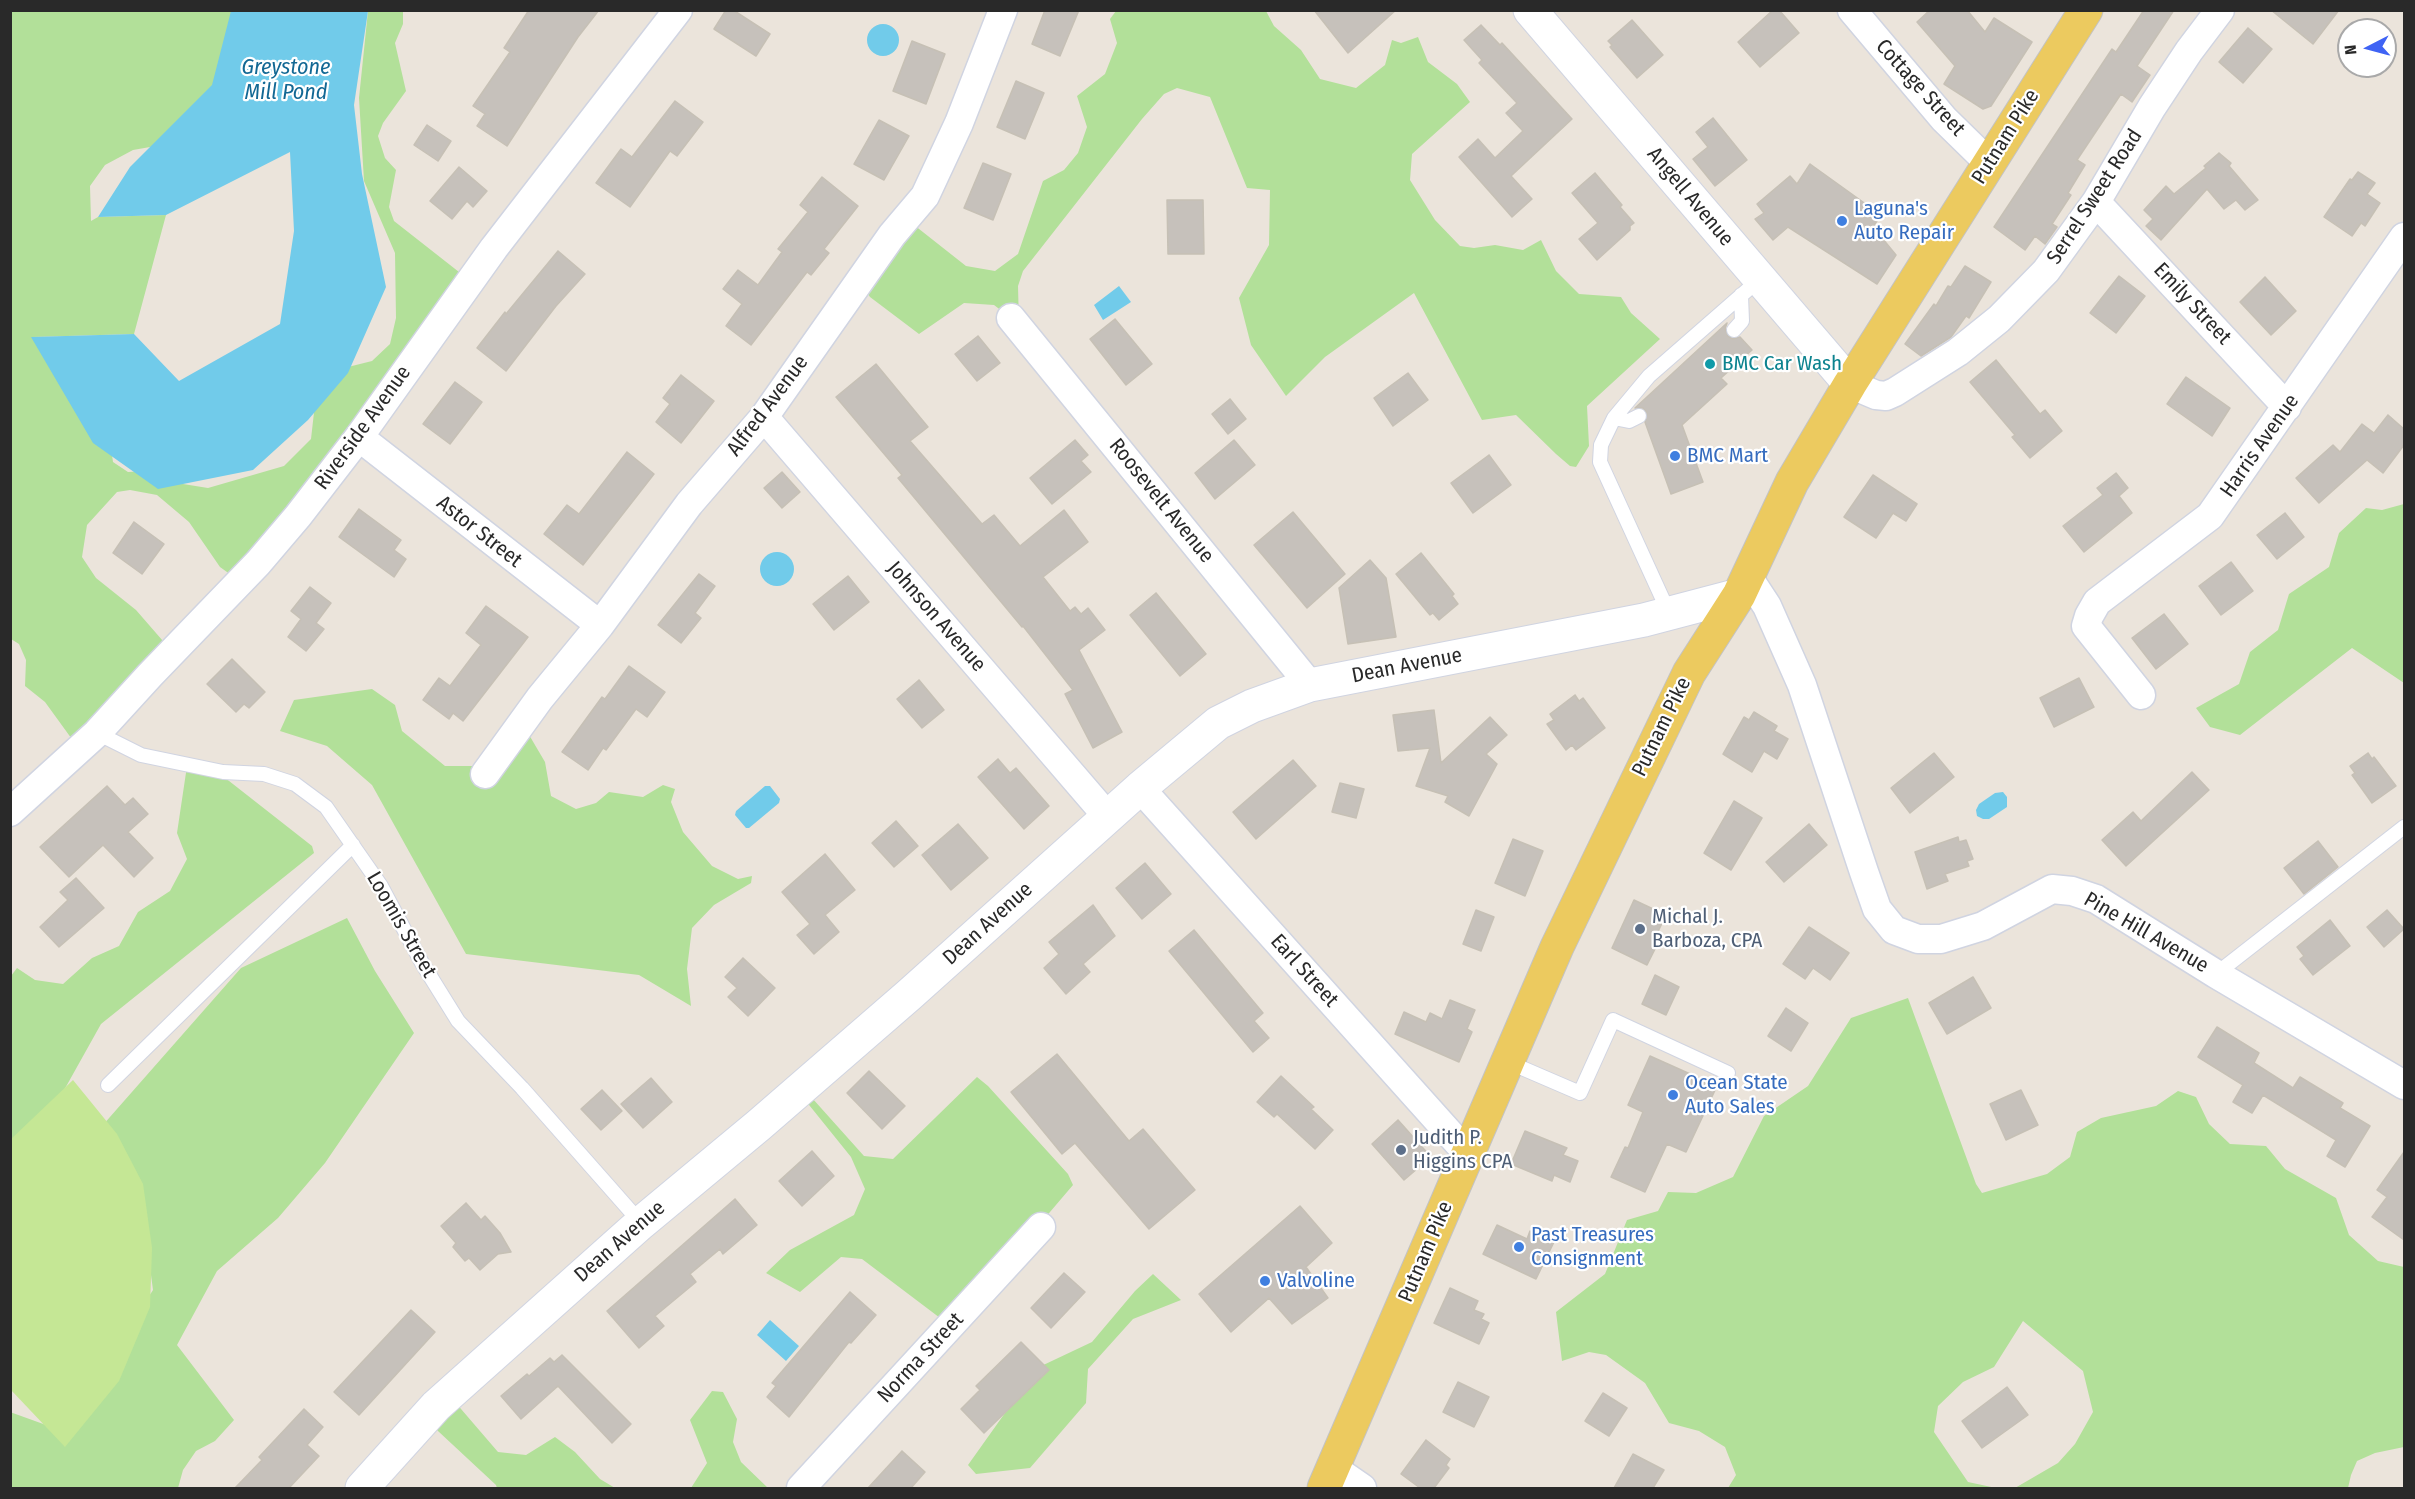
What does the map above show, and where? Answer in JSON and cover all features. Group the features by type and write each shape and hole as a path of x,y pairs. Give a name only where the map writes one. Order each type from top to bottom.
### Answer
{"main road":[{"name":"Putnam Pike","path":"1329,1478 1557,947 1655,740 1689,674 1744,586 1792,482 1850,384 2085,10"}],"street":[{"name":"Riverside Avenue","path":"10,812 98,733 150,675 258,563 298,516 359,437 494,248 678,10"},
{"name":"Alfred Avenue","path":"485,774 540,698 600,625 689,504 764,417 892,235 925,196 959,123 1004,10"},
{"name":"Cottage Street","path":"1852,10 1944,119 1989,163"},
{"name":"Serrel Sweet Road","path":"1850,384 1876,395 1886,396 1959,352 2000,319 2046,271 2096,202 2152,107 2189,51 2220,10"},
{"name":"Angell Avenue","path":"1541,14 1750,287 1850,384"},
{"name":"Emily Street","path":"2096,202 2287,407"},
{"name":"Harris Avenue","path":"2141,695 2086,626 2097,602 2210,516 2404,237"},
{"name":"Roosevelt Avenue","path":"1011,318 1310,685"},
{"name":"Johnson Avenue","path":"764,417 1108,817"},
{"name":"Astor Street","path":"359,437 600,625"},
{"name":"Dean Avenue","path":"362,1488 436,1406 641,1223 759,1125 909,995 1140,788 1218,723 1252,706 1310,685 1670,615 1744,586"},
{"name":"Pine Hill Avenue","path":"1744,586 1767,606 1802,685 1877,909 1894,930 1918,939 1941,939 1983,926 2052,889 2072,891 2096,900 2404,1085"},
{"name":"Earl Street","path":"1140,788 1468,1154"},
{"name":"Norma Street","path":"801,1488 1041,1227"},
{"path":"1329,1478 1362,1488"}],"lane":[{"path":"1734,330 1742,321 1750,287"},
{"path":"1670,615 1600,462 1601,445 1614,418 1649,376 1750,287"},
{"path":"1614,418 1629,421 1639,416"},
{"name":"Loomis Street","path":"98,733 141,755 223,772 264,774 295,784 326,807 381,886 422,963 458,1021 522,1088 641,1223"},
{"path":"2216,974 2404,827"},
{"path":"108,1085 353,844"},
{"path":"1508,1062 1580,1093 1613,1020 1728,1073"}],"green space":[{"path":"10,11 256,11 190,140 133,150 105,165 90,186 91,221 98,217 166,215 134,334 33,337 106,412 113,462 128,472 164,470 183,484 208,488 284,466 311,439 317,386 340,369 372,361 390,344 396,318 395,253 364,181 359,98 368,11 403,11 403,24 395,43 406,91 383,123 378,136 385,158 396,170 389,207 394,221 473,283 245,585 220,567 189,522 157,495 130,490 117,492 87,525 82,557 96,578 136,610 176,656 82,753 45,702 25,686 26,660 19,644 11,639"},
{"path":"1116,11 1266,11 1274,26 1301,50 1320,79 1356,88 1385,65 1392,40 1401,43 1418,37 1428,62 1457,84 1470,102 1412,154 1410,180 1435,220 1460,246 1474,248 1495,245 1523,250 1541,240 1556,271 1579,294 1621,297 1631,313 1660,339 1587,406 1589,446 1576,467 1570,466 1556,454 1516,415 1482,420 1414,293 1325,357 1286,396 1251,345 1239,298 1269,245 1270,190 1247,188 1210,97 1177,88 1164,94 1142,119 1023,271 1018,286 1019,324 994,305 964,303 919,334 870,297 864,288 914,225 966,266 995,271 1018,254 1043,181 1064,170 1078,153 1087,127 1077,96 1105,74 1117,43 1110,19"},
{"path":"2404,504 2404,683 2352,648 2240,735 2210,727 2196,708 2239,684 2250,652 2278,630 2289,594 2329,567 2339,533 2366,508 2382,510"},
{"path":"372,689 395,705 402,731 445,766 496,766 525,728 545,762 551,796 576,809 596,803 609,792 643,797 663,785 675,789 671,802 683,832 712,866 738,879 752,876 751,883 714,905 692,928 687,969 691,1006 639,975 466,954 372,785 327,746 280,731 294,700"},
{"path":"187,766 224,777 312,846 314,853 101,1024 44,1126 11,1148 11,976 17,968 35,980 63,984 92,958 119,946 138,912 170,891 187,859 177,833"},
{"path":"347,918 375,971 414,1033 325,1163 278,1218 217,1271 177,1345 234,1420 215,1441 196,1451 183,1470 178,1488 11,1488 10,1412 71,1434 114,1350 153,1290 151,1275 114,1160 95,1134 241,968"},
{"path":"1908,998 1976,1184 1982,1193 2047,1174 2070,1157 2077,1132 2101,1118 2156,1106 2178,1091 2196,1097 2209,1124 2230,1144 2266,1146 2285,1169 2336,1198 2349,1235 2378,1261 2404,1267 2404,1447 2375,1453 2357,1461 2348,1488 2015,1488 2058,1463 2075,1444 2093,1412 2083,1371 2023,1321 1994,1367 1963,1382 1938,1406 1934,1432 1968,1482 1996,1488 1728,1488 1736,1475 1725,1447 1699,1431 1669,1423 1645,1383 1606,1355 1589,1352 1562,1361 1556,1312 1605,1274 1627,1220 1658,1211 1668,1192 1696,1193 1733,1177 1764,1116 1808,1086 1851,1018"},
{"path":"977,1077 988,1086 1068,1174 1073,1185 952,1327 862,1259 841,1257 800,1292 766,1273 790,1250 854,1215 865,1189 851,1157 797,1090 804,1089 864,1156 893,1159"},
{"path":"73,1080 117,1134 143,1184 152,1248 150,1307 119,1381 65,1447 11,1390 10,1140"},
{"path":"1153,1274 1181,1300 1133,1319 1088,1369 1086,1403 1030,1468 976,1474 968,1465 1037,1368 1092,1342 1135,1291"},
{"path":"712,1391 723,1392 737,1419 733,1442 741,1462 768,1488 691,1488 707,1463 690,1420"},
{"path":"449,1395 498,1452 526,1455 555,1437 575,1452 600,1479 615,1488 497,1488 424,1418"}],"water":[{"name":"Greystone Mill Pond","path":"231,11 368,11 354,105 362,174 386,287 348,373 308,420 253,470 158,489 93,443 31,337 134,334 179,381 280,324 294,231 290,152 166,215 98,217 130,167 212,85"},
{"path":"883,24 895,28 899,40 895,52 883,56 871,52 867,40 871,28"},
{"path":"1119,286 1131,302 1103,320 1094,305"},
{"path":"777,552 789,557 794,569 789,581 777,586 765,581 760,569 765,557"},
{"path":"765,786 770,786 780,799 779,803 749,828 746,828 735,815 736,811"},
{"path":"2003,792 2007,797 2007,807 1989,819 1977,816 1976,810 1979,804 1995,793"},
{"path":"770,1320 799,1346 786,1361 757,1335"}],"building":[{"path":"529,10 599,10 578,37 507,146 477,126 485,114 473,106 510,52 504,48"},
{"path":"726,10 733,10 770,34 756,56 714,29"},
{"path":"1045,10 1079,10 1060,56 1032,44"},
{"path":"1314,10 1396,10 1348,53"},
{"path":"1773,10 1779,10 1799,33 1760,67 1738,42"},
{"path":"1930,10 1967,10 1985,32 1994,18 2032,42 1991,106 1983,109 1944,84 1955,66 1917,22"},
{"path":"2144,10 2174,10 2137,66 2150,75 2132,102 2121,94 2077,160 2085,165 2068,193 2071,195 2052,224 2057,227 2045,244 2035,236 2025,250 1994,227 2112,49 2116,52"},
{"path":"2271,10 2339,10 2313,44"},
{"path":"1632,20 1663,55 1637,78 1610,47 1612,45 1608,41"},
{"path":"1481,25 1500,45 1502,43 1572,119 1511,176 1532,199 1512,217 1459,157 1478,139 1495,158 1523,131 1506,113 1517,103 1479,63 1482,60 1464,40"},
{"path":"2248,28 2272,49 2243,83 2219,62"},
{"path":"912,41 945,54 926,104 893,91"},
{"path":"1016,81 1044,93 1025,139 997,127"},
{"path":"675,101 703,122 677,156 670,151 630,207 596,183 621,149 632,157"},
{"path":"1713,118 1747,160 1715,186 1693,159 1708,147 1696,132"},
{"path":"879,120 909,136 884,180 854,164"},
{"path":"427,125 451,141 438,161 414,145"},
{"path":"2219,153 2231,163 2229,166 2258,200 2245,210 2236,200 2224,209 2207,189 2161,240 2146,226 2153,219 2144,210 2166,186 2174,194 2206,168 2204,166"},
{"path":"983,163 1011,174 993,220 964,208"},
{"name":"Laguna's Auto Repair","path":"1810,164 1881,215 1873,227 1896,255 1877,284 1788,227 1773,240 1755,219 1764,213 1757,204 1790,176 1797,184"},
{"path":"459,167 487,191 473,207 467,201 452,219 430,201"},
{"path":"2358,172 2375,183 2367,194 2380,203 2365,226 2361,223 2352,236 2324,217 2350,179 2352,180"},
{"path":"1595,173 1634,223 1630,226 1630,230 1597,260 1579,239 1598,223 1572,193"},
{"path":"822,177 858,206 824,249 829,253 811,275 807,272 751,345 726,326 742,304 723,289 738,270 758,285 782,252 778,249 808,212 800,205"},
{"path":"1167,200 1203,200 1204,254 1168,254"},
{"path":"558,251 585,274 556,306 506,371 477,348"},
{"path":"1965,266 1991,282 1969,318 1966,316 1951,337 1921,356 1905,344"},
{"path":"2119,276 2145,296 2116,333 2090,313"},
{"path":"2265,277 2296,311 2271,335 2240,302"},
{"path":"1115,319 1152,364 1126,385 1090,339"},
{"name":"BMC Car Wash","path":"1727,323 1725,329 1728,336 1733,339 1740,337 1752,350 1721,378 1727,384 1682,425 1703,482 1671,494 1645,422 1647,413 1643,408 1635,408"},
{"path":"978,336 1000,363 977,381 955,354"},
{"path":"1996,360 2040,414 2045,410 2062,431 2030,458 2012,437 2015,435 1970,382"},
{"path":"876,364 928,427 910,441 982,524 994,515 1020,546 1064,510 1088,542 1043,577 1070,611 1075,607 1081,614 1088,608 1105,630 1079,650 1122,732 1093,748 1065,694 1073,690 1023,626 898,478 902,475 836,397"},
{"path":"1408,373 1428,400 1393,426 1374,398"},
{"path":"681,375 714,401 681,443 656,422 670,404 663,398"},
{"path":"2186,377 2230,408 2212,436 2167,404"},
{"path":"455,382 482,402 450,444 423,424"},
{"path":"1230,399 1246,419 1228,434 1212,414"},
{"path":"2388,415 2404,429 2404,445 2383,473 2367,460 2319,503 2296,478 2333,445 2340,452 2362,424 2374,433"},
{"path":"1075,440 1088,455 1081,461 1091,472 1052,504 1030,478"},
{"path":"1234,440 1255,465 1215,499 1195,473"},
{"path":"627,452 654,474 583,565 544,534 567,505 579,514"},
{"path":"1489,455 1511,485 1473,513 1451,483"},
{"path":"782,472 800,492 782,508 764,488"},
{"path":"2116,473 2128,488 2119,496 2132,513 2084,552 2063,526 2103,495 2097,488"},
{"path":"1873,475 1917,504 1906,521 1893,513 1876,538 1844,517"},
{"path":"359,509 401,540 394,550 406,559 394,577 339,537"},
{"path":"1293,512 1345,574 1307,608 1254,545"},
{"path":"2285,513 2304,537 2277,559 2257,535"},
{"path":"134,522 164,544 142,574 113,553"},
{"path":"1421,553 1454,594 1452,596 1458,604 1439,620 1433,613 1430,615 1396,574"},
{"path":"1370,560 1386,578 1396,637 1348,644 1339,588"},
{"path":"2231,562 2253,591 2221,615 2199,586"},
{"path":"699,574 715,586 695,613 701,618 681,643 658,625"},
{"path":"848,576 869,602 834,630 813,604"},
{"path":"310,587 331,603 316,623 324,629 306,651 288,637 301,619 291,611"},
{"path":"1156,593 1206,654 1180,676 1130,615"},
{"path":"486,606 528,637 463,721 453,713 449,719 423,700 439,678 450,686 481,645 466,633"},
{"path":"2164,614 2188,644 2156,669 2132,638"},
{"path":"232,659 265,692 249,708 244,704 236,712 207,684"},
{"path":"629,666 665,692 647,717 636,709 606,750 603,748 588,770 562,752 602,697 605,699"},
{"path":"2079,678 2094,707 2054,727 2040,698"},
{"path":"919,680 944,710 922,728 897,699"},
{"path":"1575,695 1579,701 1583,698 1605,728 1576,750 1572,745 1566,750 1547,724 1554,720 1550,714"},
{"path":"1434,710 1441,763 1490,717 1507,735 1486,754 1497,764 1469,816 1445,802 1448,796 1416,786 1430,748 1398,751 1393,715"},
{"path":"1754,712 1777,726 1774,731 1788,739 1777,759 1764,751 1752,772 1723,754 1744,717 1749,720"},
{"path":"1934,753 1954,777 1910,813 1891,788"},
{"path":"2368,753 2372,759 2374,757 2396,786 2372,803 2352,775 2355,773 2350,766"},
{"path":"998,759 1010,773 1016,768 1049,806 1024,829 978,777"},
{"path":"1293,760 1316,786 1256,839 1233,812"},
{"path":"2192,772 2209,790 2126,866 2102,840 2133,812 2141,821"},
{"path":"1340,783 1364,789 1356,818 1332,812"},
{"path":"107,786 125,805 133,798 148,814 128,832 153,858 134,877 103,845 69,877 40,847"},
{"path":"1734,801 1762,818 1731,870 1704,853"},
{"path":"896,821 918,846 894,867 872,843"},
{"path":"958,824 988,858 951,890 922,855"},
{"path":"1809,824 1827,845 1784,882 1766,862"},
{"path":"1958,837 1959,842 1966,840 1973,859 1967,861 1969,866 1945,874 1948,881 1927,889 1915,852"},
{"path":"1513,839 1543,851 1525,896 1495,883"},
{"path":"2318,841 2338,867 2304,894 2284,868"},
{"path":"825,854 855,890 825,915 839,932 814,954 797,935 810,924 782,892"},
{"path":"1145,863 1171,894 1142,919 1116,888"},
{"path":"76,878 104,908 59,947 40,927 68,900 60,892"},
{"name":"Michal J. Barboza, CPA","path":"1634,900 1666,915 1652,944 1657,945 1647,965 1612,948"},
{"path":"1093,905 1115,936 1083,964 1090,972 1066,994 1044,968 1059,954 1049,942"},
{"path":"1476,910 1494,917 1481,951 1463,944"},
{"path":"2387,910 2404,929 2384,947 2367,927"},
{"path":"2330,920 2350,946 2313,975 2300,959 2304,956 2297,947"},
{"path":"1809,927 1849,953 1830,980 1813,968 1805,979 1783,964"},
{"path":"1194,930 1263,1013 1254,1021 1269,1038 1253,1052 1169,951"},
{"path":"743,958 775,988 748,1016 728,997 737,988 725,977"},
{"path":"1655,975 1679,987 1666,1015 1642,1004"},
{"path":"1973,977 1991,1008 1947,1034 1929,1003"},
{"path":"1450,1000 1475,1010 1467,1029 1472,1032 1459,1062 1395,1034 1404,1012 1426,1022 1430,1013 1442,1019"},
{"path":"1786,1008 1808,1023 1791,1051 1768,1036"},
{"path":"2217,1027 2259,1053 2254,1063 2293,1088 2300,1077 2343,1103 2340,1108 2370,1126 2345,1167 2327,1156 2336,1140 2263,1095 2252,1113 2233,1102 2243,1085 2198,1057"},
{"path":"1057,1054 1129,1141 1143,1129 1195,1190 1149,1229 1075,1143 1062,1154 1011,1092"},
{"name":"Ocean State Auto Sales","path":"1650,1056 1717,1086 1686,1152 1667,1144 1645,1192 1611,1177 1625,1147 1628,1148 1643,1112 1628,1105"},
{"path":"869,1071 905,1106 882,1129 847,1093"},
{"path":"1281,1076 1314,1107 1311,1109 1333,1130 1315,1149 1277,1114 1274,1117 1257,1102"},
{"path":"651,1078 672,1102 643,1128 621,1104"},
{"path":"602,1090 622,1111 601,1130 581,1109"},
{"path":"2021,1090 2038,1125 2006,1140 1990,1104"},
{"name":"Judith P. Higgins CPA","path":"1398,1120 1431,1157 1404,1180 1372,1144"},
{"path":"1525,1131 1567,1148 1563,1155 1578,1161 1570,1182 1554,1175 1552,1181 1511,1164"},
{"path":"812,1151 834,1176 802,1206 779,1181"},
{"path":"2404,1152 2404,1240 2372,1217 2387,1197 2377,1190"},
{"path":"735,1199 757,1225 723,1254 720,1249 690,1274 696,1282 655,1316 664,1326 639,1348 607,1311"},
{"path":"466,1203 481,1220 485,1216 500,1233 511,1252 498,1254 480,1270 469,1258 465,1261 453,1247 456,1243 441,1226"},
{"name":"Valvoline","path":"1300,1206 1332,1243 1306,1267 1328,1298 1292,1324 1269,1298 1231,1332 1199,1294"},
{"name":"Past Treasures Consignment","path":"1497,1225 1527,1239 1530,1231 1554,1242 1536,1279 1483,1254"},
{"path":"1064,1273 1085,1292 1051,1328 1031,1308"},
{"path":"1450,1288 1478,1301 1474,1310 1484,1314 1481,1319 1489,1323 1479,1344 1434,1323"},
{"path":"850,1292 876,1315 851,1343 849,1342 789,1417 767,1397 776,1386 772,1383"},
{"path":"411,1310 435,1332 359,1415 334,1392"},
{"path":"1021,1342 1049,1370 984,1433 961,1409 980,1390 976,1386"},
{"path":"562,1355 631,1424 612,1443 558,1386 521,1419 501,1396 550,1358 554,1362"},
{"path":"1458,1382 1489,1397 1474,1427 1443,1412"},
{"path":"2007,1387 2028,1415 1982,1448 1962,1421"},
{"path":"1603,1393 1627,1408 1609,1436 1585,1421"},
{"path":"304,1409 323,1427 307,1445 319,1456 289,1488 235,1488 262,1460 259,1457"},
{"path":"1426,1440 1450,1459 1446,1465 1449,1468 1434,1488 1420,1488 1401,1474"},
{"path":"902,1451 925,1472 911,1488 868,1488"},
{"path":"1633,1454 1664,1470 1653,1488 1614,1488"}],"place":[{"name":"Laguna's Auto Repair","path":"1842,221"},
{"name":"BMC Car Wash","path":"1710,364"},
{"name":"BMC Mart","path":"1675,456"},
{"name":"Michal J. Barboza, CPA","path":"1640,929"},
{"name":"Ocean State Auto Sales","path":"1673,1095"},
{"name":"Judith P. Higgins CPA","path":"1401,1150"},
{"name":"Past Treasures Consignment","path":"1519,1247"},
{"name":"Valvoline","path":"1265,1281"}]}
